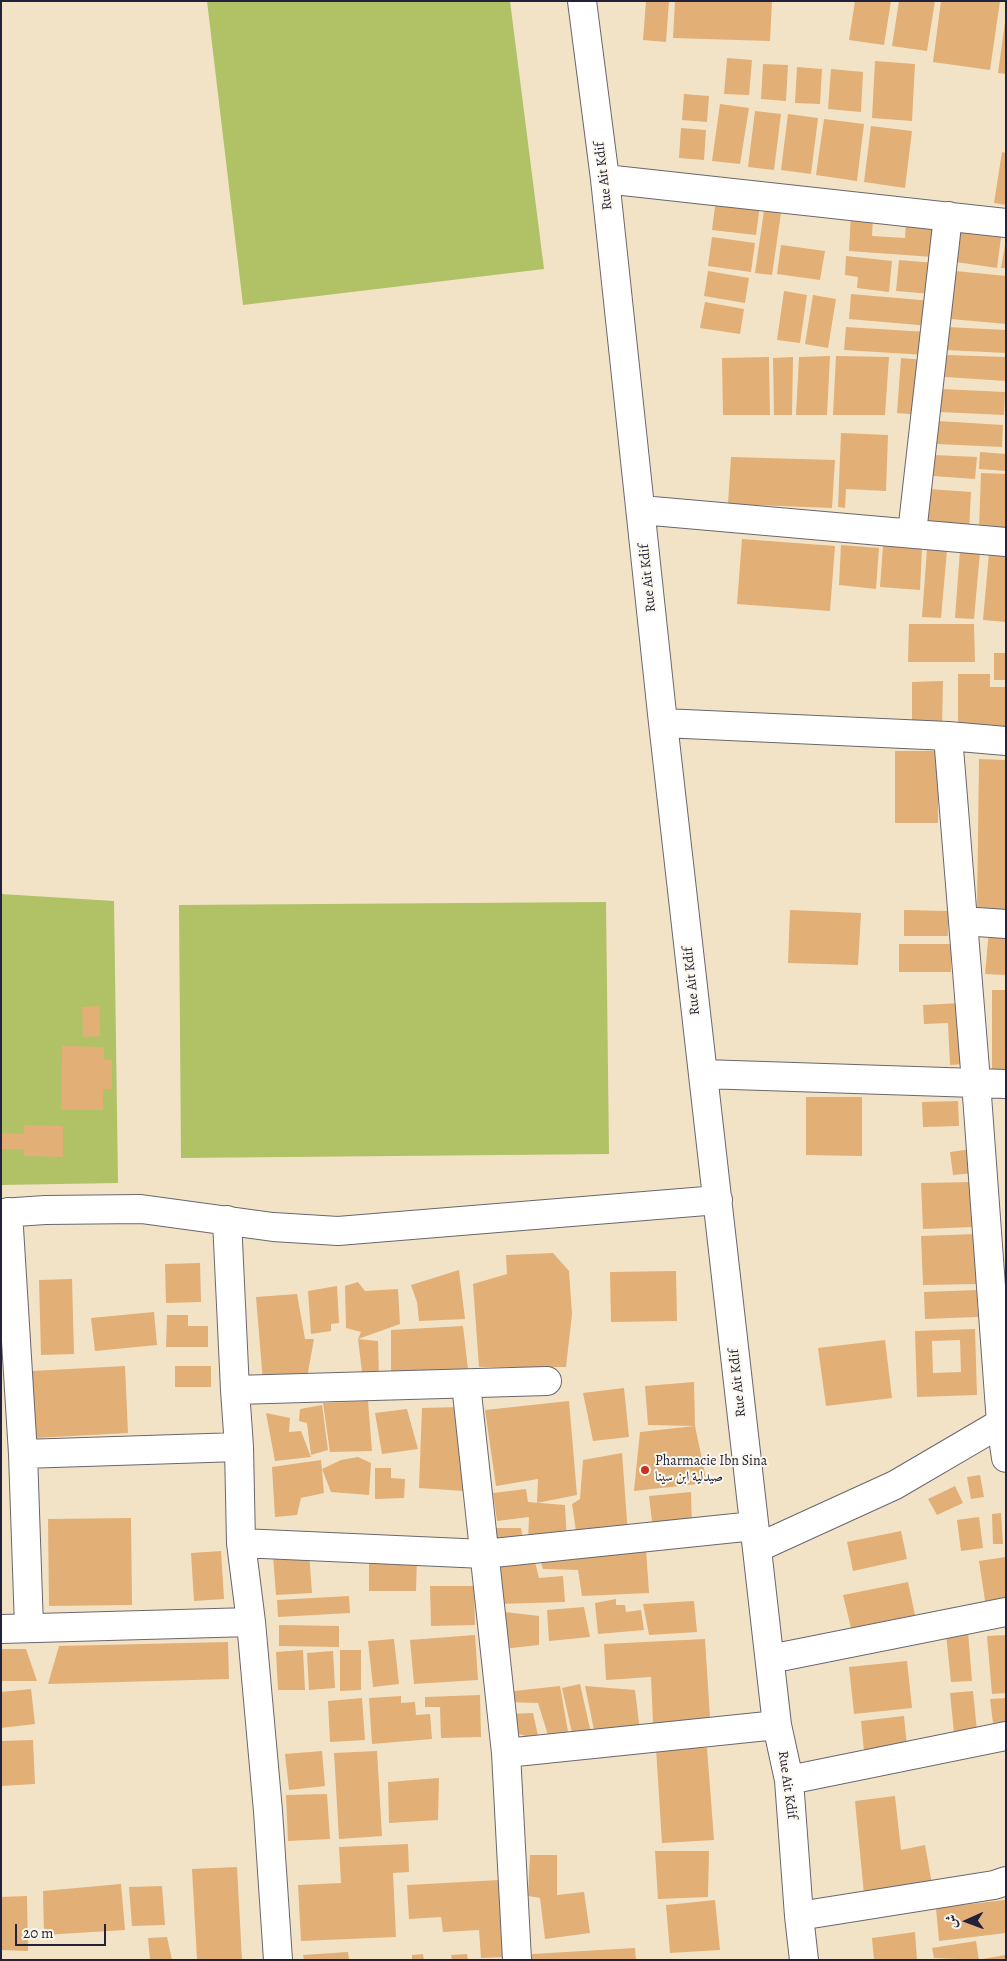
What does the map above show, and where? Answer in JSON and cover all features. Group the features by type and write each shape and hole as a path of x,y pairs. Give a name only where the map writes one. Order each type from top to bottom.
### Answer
{"street":[{"name":"Rue Ait Kdif","path":"582,1 605,179 663,723 777,1725 789,1780 798,1916 804,1960"},
{"path":"605,179 1006,223"},
{"path":"912,533 948,216"},
{"path":"641,510 1006,542"},
{"path":"663,723 948,736 1006,741"},
{"path":"948,736 1006,1458"},
{"path":"963,921 1006,924"},
{"path":"703,1074 1006,1084"},
{"path":"30,1627 23,1454 5,1213 45,1210 140,1209 273,1227 338,1231 718,1200"},
{"path":"227,1220 239,1447 241,1543 251,1622 268,1810 278,1960"},
{"path":"235,1390 547,1381"},
{"path":"466,1384 506,1753 518,1960"},
{"path":"241,1543 484,1554 756,1537 895,1485 1003,1422"},
{"path":"23,1454 239,1447"},
{"path":"770,1659 1006,1612"},
{"path":"1,1628 251,1622"},
{"path":"506,1753 777,1725"},
{"path":"789,1780 1006,1736"},
{"path":"798,1916 994,1885 1006,1881"}],"green space":[{"path":"207,1 510,1 544,269 243,305"},
{"path":"1,894 114,901 118,1183 1,1185"},
{"path":"606,902 609,1154 181,1158 179,905"}],"building":[{"path":"646,1 669,1 666,42 643,40"},
{"path":"675,1 772,1 770,41 673,38"},
{"path":"855,1 891,1 884,45 849,40"},
{"path":"899,1 935,1 927,51 892,46"},
{"path":"941,1 1000,1 990,70 933,62"},
{"path":"1006,22 1006,74 998,73"},
{"path":"727,58 752,60 749,95 724,94"},
{"path":"875,61 915,64 912,121 872,118"},
{"path":"763,64 788,65 786,101 761,99"},
{"path":"797,67 822,69 820,104 795,103"},
{"path":"831,69 863,72 861,112 828,109"},
{"path":"684,94 709,96 707,122 682,120"},
{"path":"720,104 749,108 740,164 712,161"},
{"path":"755,111 781,114 774,170 748,167"},
{"path":"788,114 818,118 811,174 781,170"},
{"path":"824,119 864,124 857,181 816,175"},
{"path":"871,126 912,131 905,188 864,182"},
{"path":"681,128 706,130 704,160 679,158"},
{"path":"1002,152 1006,153 1006,205 994,203"},
{"path":"716,199 760,205 756,235 712,230"},
{"path":"765,204 782,206 772,275 755,273"},
{"path":"851,214 873,216 872,236 905,238 906,222 935,223 933,257 849,251"},
{"path":"961,225 1002,230 997,268 956,262"},
{"path":"712,237 755,243 751,272 708,266"},
{"path":"781,245 825,251 820,280 777,274"},
{"path":"1005,245 1006,268 1001,268"},
{"path":"846,256 892,261 889,292 857,288 858,277 845,275"},
{"path":"899,260 935,263 932,294 896,291"},
{"path":"708,271 749,278 745,303 704,296"},
{"path":"955,271 1006,276 1006,324 951,319"},
{"path":"784,291 807,295 800,343 777,340"},
{"path":"851,294 932,301 930,326 849,319"},
{"path":"813,295 836,299 828,348 805,344"},
{"path":"705,302 744,309 740,334 700,328"},
{"path":"846,327 927,332 926,355 844,350"},
{"path":"947,327 1006,330 1006,353 946,350"},
{"path":"946,355 1006,357 1006,381 945,377"},
{"path":"830,356 827,415 796,415 799,357"},
{"path":"836,356 889,357 885,415 833,415"},
{"path":"769,357 770,415 723,415 722,358"},
{"path":"793,357 792,415 774,415 773,358"},
{"path":"901,358 924,360 920,415 897,413"},
{"path":"941,389 1005,392 1004,415 939,412"},
{"path":"938,421 1003,425 1002,447 937,444"},
{"path":"841,433 888,435 886,491 846,489 845,508 838,507"},
{"path":"980,452 1006,454 1006,471 979,469"},
{"path":"934,455 977,457 975,479 933,476"},
{"path":"731,457 835,460 832,508 728,504"},
{"path":"981,473 1006,474 1006,530 979,529"},
{"path":"929,489 971,492 969,530 927,527"},
{"path":"742,539 835,546 830,611 737,604"},
{"path":"841,545 879,548 876,589 839,585"},
{"path":"883,546 922,548 920,590 880,587"},
{"path":"927,549 947,550 941,618 922,617"},
{"path":"960,550 980,552 974,619 955,618"},
{"path":"989,553 1006,554 1006,622 983,620"},
{"path":"909,624 974,624 975,662 908,662"},
{"path":"994,653 1006,653 1006,680 994,680"},
{"path":"958,674 990,674 990,687 1006,687 1006,733 958,733"},
{"path":"943,681 942,729 912,729 912,682"},
{"path":"895,751 938,751 938,823 895,823"},
{"path":"979,759 1006,760 1006,911 977,910"},
{"path":"790,910 861,913 858,965 788,963"},
{"path":"904,910 948,911 948,936 904,936"},
{"path":"989,930 1006,931 1006,975 985,974"},
{"path":"899,944 951,944 951,972 899,972"},
{"path":"992,990 1006,990 1006,1078 992,1077"},
{"path":"962,1003 964,1064 950,1065 948,1023 924,1024 923,1005"},
{"path":"99,1006 100,1036 83,1037 82,1007"},
{"path":"62,1046 104,1047 104,1060 112,1060 112,1089 103,1089 103,1110 61,1110"},
{"path":"806,1097 862,1097 862,1156 806,1155"},
{"path":"958,1101 959,1126 923,1127 922,1102"},
{"path":"24,1125 63,1126 63,1157 24,1156 24,1149 1,1149 1,1133 24,1134"},
{"path":"972,1149 975,1173 953,1175 950,1152"},
{"path":"971,1182 973,1227 923,1229 921,1183"},
{"path":"976,1234 977,1284 923,1285 921,1236"},
{"path":"553,1253 569,1271 572,1314 566,1367 479,1367 473,1284 507,1274 506,1255"},
{"path":"200,1263 201,1302 166,1303 165,1264"},
{"path":"459,1270 465,1319 419,1321 417,1302 411,1285"},
{"path":"676,1271 677,1321 611,1322 610,1272"},
{"path":"72,1279 74,1354 41,1355 39,1280"},
{"path":"358,1282 365,1291 398,1289 400,1324 358,1339 361,1332 346,1328 345,1286"},
{"path":"337,1286 339,1323 331,1324 331,1331 311,1334 308,1291"},
{"path":"977,1290 978,1317 925,1319 924,1292"},
{"path":"297,1294 305,1339 314,1339 306,1383 263,1382 256,1297"},
{"path":"154,1312 157,1345 95,1351 91,1318"},
{"path":"167,1315 188,1315 188,1326 208,1326 208,1347 166,1347"},
{"path":"463,1326 468,1369 391,1373 391,1330"},
{"path":"975,1329 977,1395 917,1397 915,1331","holes":["960,1340 961,1372 933,1373 932,1341"]},
{"path":"358,1339 378,1341 379,1378 363,1380"},
{"path":"885,1340 892,1398 826,1406 818,1348"},
{"path":"125,1366 128,1433 35,1438 32,1371"},
{"path":"175,1366 211,1366 211,1387 175,1387"},
{"path":"694,1382 695,1426 648,1425 645,1386"},
{"path":"624,1388 629,1437 593,1441 583,1393"},
{"path":"368,1401 372,1451 330,1452 323,1403"},
{"path":"569,1401 577,1495 537,1503 538,1479 496,1486 485,1410"},
{"path":"322,1405 328,1450 311,1455 307,1423 299,1421 300,1409"},
{"path":"459,1407 464,1491 419,1488 422,1408"},
{"path":"407,1409 418,1449 382,1454 375,1413"},
{"path":"266,1413 290,1418 289,1432 301,1431 311,1457 275,1461"},
{"path":"695,1426 707,1483 634,1491 640,1432"},
{"path":"622,1453 628,1534 577,1538 572,1504 580,1499 583,1460"},
{"path":"358,1457 371,1463 369,1495 331,1492 322,1469 341,1460"},
{"path":"321,1460 324,1493 301,1498 297,1515 275,1517 272,1467"},
{"path":"375,1468 391,1468 391,1478 405,1479 404,1498 375,1499"},
{"path":"980,1475 984,1497 971,1499 967,1477"},
{"path":"955,1486 963,1503 937,1515 928,1499"},
{"path":"526,1489 528,1502 565,1505 567,1542 528,1543 529,1517 497,1521 493,1493"},
{"path":"691,1492 692,1529 653,1530 649,1496"},
{"path":"1001,1513 1003,1544 993,1544 992,1514"},
{"path":"979,1517 983,1548 961,1551 957,1520"},
{"path":"131,1518 132,1605 49,1606 48,1519"},
{"path":"495,1528 521,1528 524,1545 496,1546"},
{"path":"901,1531 907,1559 853,1571 847,1542"},
{"path":"646,1549 649,1593 582,1596 578,1570 543,1569 540,1559"},
{"path":"221,1551 224,1599 194,1601 191,1553"},
{"path":"309,1553 312,1593 276,1595 273,1556"},
{"path":"369,1556 417,1556 416,1591 369,1591"},
{"path":"1006,1557 1006,1604 986,1607 979,1561"},
{"path":"534,1558 539,1578 563,1576 565,1602 498,1604 492,1567"},
{"path":"908,1582 915,1615 851,1628 843,1595"},
{"path":"430,1586 474,1586 475,1625 431,1626"},
{"path":"349,1596 350,1613 278,1617 277,1600"},
{"path":"616,1599 616,1605 625,1605 626,1612 641,1610 644,1630 598,1634 595,1603"},
{"path":"694,1601 697,1632 649,1635 643,1604"},
{"path":"584,1607 590,1637 549,1641 547,1610"},
{"path":"496,1611 539,1616 539,1645 502,1649"},
{"path":"279,1625 339,1626 339,1647 279,1646"},
{"path":"968,1632 972,1681 951,1682 946,1634"},
{"path":"475,1635 478,1680 414,1684 410,1640"},
{"path":"1006,1635 1006,1693 992,1694 987,1636"},
{"path":"394,1639 399,1684 373,1687 368,1641"},
{"path":"705,1639 710,1718 653,1724 651,1677 606,1680 604,1644"},
{"path":"228,1642 229,1679 48,1684 59,1646"},
{"path":"1,1649 26,1649 37,1681 1,1681"},
{"path":"303,1650 305,1690 278,1690 276,1652"},
{"path":"340,1650 361,1650 361,1690 340,1691"},
{"path":"333,1651 335,1688 309,1690 307,1653"},
{"path":"907,1661 912,1708 854,1714 849,1667"},
{"path":"580,1684 591,1733 573,1737 562,1688"},
{"path":"560,1686 569,1737 549,1738 538,1703 507,1702 514,1691"},
{"path":"585,1686 635,1690 640,1731 595,1735"},
{"path":"31,1689 35,1724 1,1728 1,1692"},
{"path":"973,1691 978,1741 955,1743 950,1693"},
{"path":"480,1695 481,1737 441,1738 440,1707 425,1707 425,1697"},
{"path":"401,1696 401,1703 415,1702 416,1715 430,1714 432,1739 372,1744 369,1698"},
{"path":"362,1698 365,1740 330,1742 328,1701"},
{"path":"1006,1698 1006,1722 993,1723 990,1699"},
{"path":"533,1713 539,1740 519,1734 515,1741 509,1714"},
{"path":"904,1716 908,1756 865,1761 861,1721"},
{"path":"33,1740 35,1784 1,1786 1,1741"},
{"path":"656,1748 707,1748 714,1840 662,1843"},
{"path":"322,1751 325,1786 289,1790 285,1754"},
{"path":"377,1751 382,1836 339,1839 334,1753"},
{"path":"439,1778 438,1820 389,1823 388,1782"},
{"path":"327,1794 330,1839 288,1841 286,1795"},
{"path":"895,1796 901,1850 925,1845 934,1895 865,1905 855,1801"},
{"path":"408,1844 409,1872 393,1873 396,1937 301,1941 298,1885 341,1883 339,1847"},
{"path":"655,1851 709,1851 708,1897 658,1899"},
{"path":"530,1855 557,1855 557,1895 584,1892 590,1933 545,1939 540,1898 528,1896"},
{"path":"237,1867 242,1960 197,1960 192,1869"},
{"path":"500,1880 504,1957 481,1958 479,1930 443,1932 441,1917 409,1919 407,1885"},
{"path":"121,1884 125,1930 44,1935 43,1891"},
{"path":"162,1886 165,1925 132,1926 129,1887"},
{"path":"27,1896 28,1951 1,1950 1,1897"},
{"path":"715,1900 720,1950 670,1953 666,1905"},
{"path":"1005,1900 1006,1933 939,1941 936,1908"},
{"path":"915,1932 917,1960 874,1960 872,1938"},
{"path":"167,1937 172,1960 150,1960 148,1938"},
{"path":"976,1941 979,1960 934,1958 932,1948"},
{"path":"635,1948 636,1960 532,1960 532,1954"},
{"path":"348,1952 349,1960 304,1960 303,1955"},
{"path":"423,1954 424,1960 412,1960 412,1955"},
{"path":"467,1954 468,1960 452,1960 451,1955"},
{"path":"1006,1955 1006,1960 982,1960 982,1959"}],"place":[{"name":"Pharmacie Ibn Sina صيدلية ابن سينا","path":"645,1470"}]}
